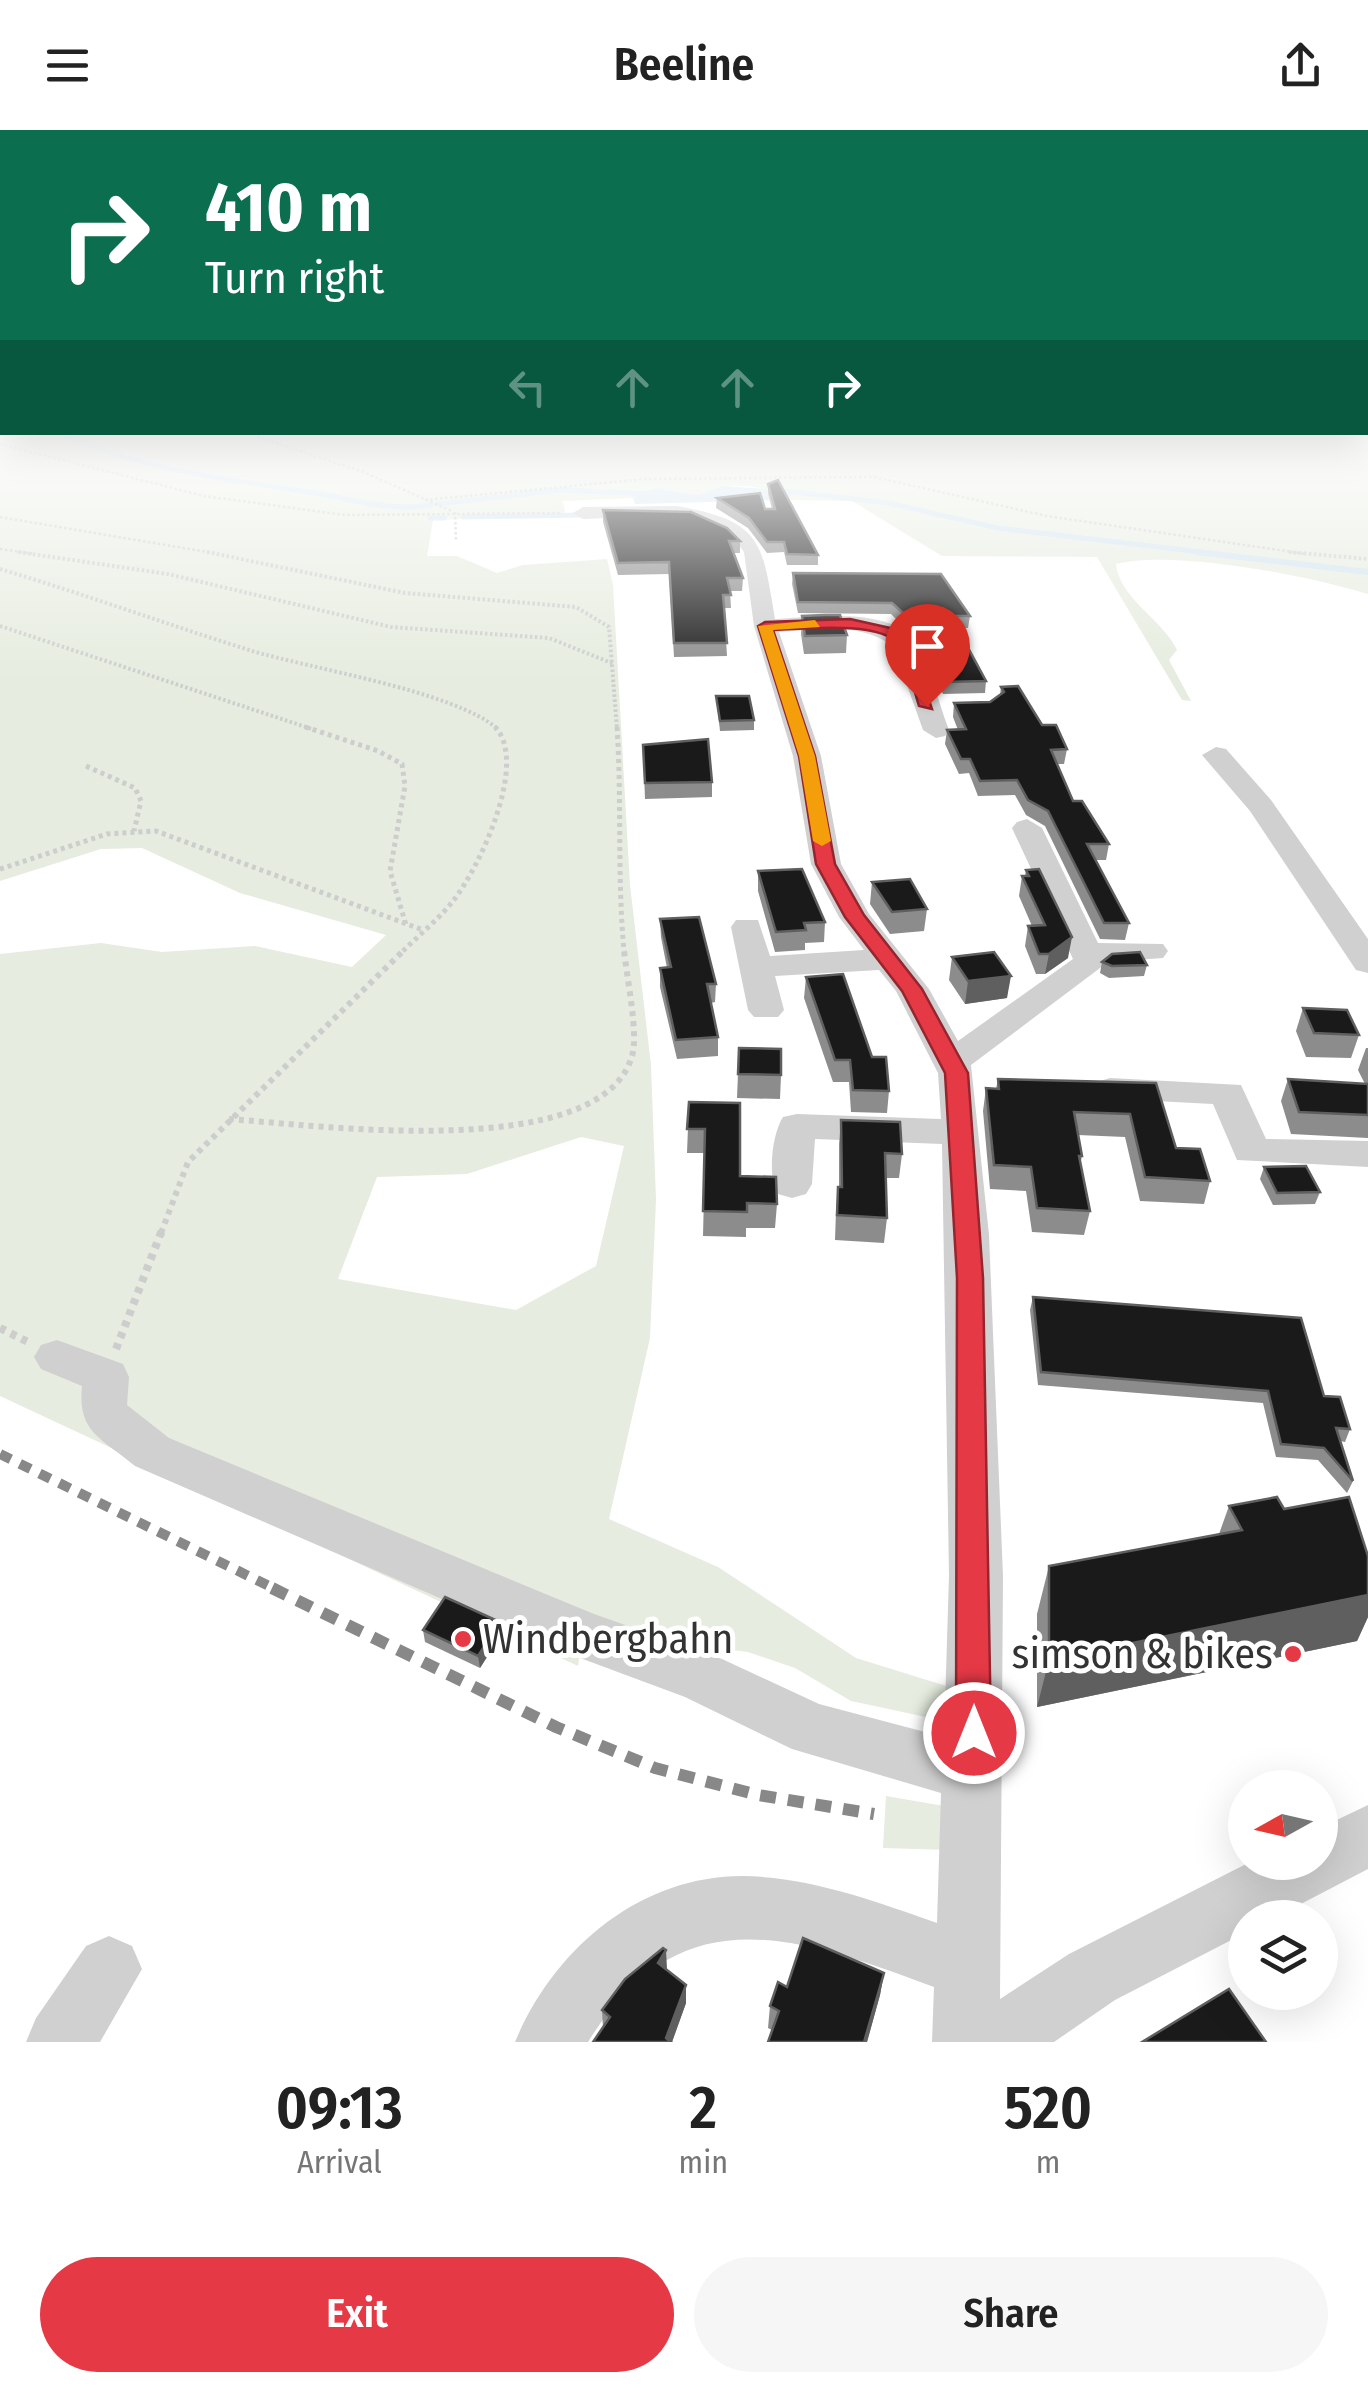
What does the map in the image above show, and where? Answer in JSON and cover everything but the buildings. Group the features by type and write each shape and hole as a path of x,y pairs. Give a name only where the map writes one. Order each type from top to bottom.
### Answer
{"street":[{"path":"583,513 677,512 712,518 746,539 768,574 765,626 807,756 826,864 855,917 921,1003 955,1074 970,1278 976,1576 966,2042"},
{"path":"765,626 850,624 894,633 904,643 937,714"},
{"path":"1216,755 1261,806 1368,963"},
{"path":"955,1074 1090,962 1027,828"},
{"path":"747,927 766,1010"},
{"path":"1086,952 1151,951"},
{"path":"756,966 888,959"},
{"path":"955,1074 996,1087"},
{"path":"1074,1089 1228,1093 1251,1151 1368,1154"},
{"path":"792,1184 796,1126 961,1132"},
{"path":"82,1367 103,1412 152,1452 582,1635 702,1677 812,1730 973,1773"},
{"path":"1338,1852 1368,1836"},
{"path":"996,2042 1092,1977 1283,1880"},
{"path":"549,2042 585,1986 636,1938 712,1911 759,1906 808,1912 967,1966"},
{"path":"60,2042 109,1969"}],"path":[{"path":"265,504 344,515 583,513"},
{"path":"435,504 455,512"},
{"path":"1000,504 1063,518 1295,553 1368,559"},
{"path":"455,512 456,540"},
{"path":"0,517 202,549 405,593 576,608 597,616 608,627 614,664 620,786 618,884 633,1054 630,1074 605,1097 570,1112 488,1129 414,1131 229,1119"},
{"path":"0,550 168,574 391,627 549,638 614,664"},
{"path":"0,569 127,606 249,650 443,702 483,718 506,742 509,762 471,875 452,902 188,1162 82,1367"},
{"path":"0,626 378,751 402,764 406,786 390,871 406,925"},
{"path":"86,766 135,788 141,801 134,831"},
{"path":"0,869 107,834 134,831 178,837 280,881 424,930"}],"shaded area":[{"path":"0,504 564,504 566,516 433,520 427,556 457,556 497,573 523,565 607,559 613,585 630,885 651,1065 656,1200 650,1338 609,1519 718,1567 856,1658 956,1689 954,1723 851,1701 795,1668 748,1652 677,1643 584,1624 578,1666 0,1396 0,954 101,943 162,952 255,946 352,967 386,935 240,893 142,848 101,849 0,881","holes":["581,1137 624,1146 596,1266 516,1310 338,1279 377,1177 467,1174"]},
{"path":"857,504 1368,504 1368,594 1278,573 1206,562 1141,560 1116,564 1125,588 1177,650 1169,660 1191,701 1182,700 1097,557 942,556"},
{"path":"886,1796 950,1807 949,1850 883,1848"}],"waterway":[{"path":"374,504 431,505"},
{"path":"893,504 998,528 1218,554"},
{"path":"463,517 585,515"},
{"path":"430,518 444,518"},
{"path":"1197,552 1368,572"}],"railway":[{"path":"0,1454 277,1590"},
{"path":"272,1588 556,1727 655,1768 758,1795 874,1814"}],"slow traffic":[{"path":"815,624 765,626 807,756 822,841"}],"place":[{"name":"Windbergbahn","path":"463,1639"},
{"name":"simson & bikes","path":"1293,1654"}],"route":[{"path":"927,706 904,643 894,633 850,624 765,626 807,756 826,864 836,888 912,989 957,1073 970,1278 976,1576 974,1733"}]}
